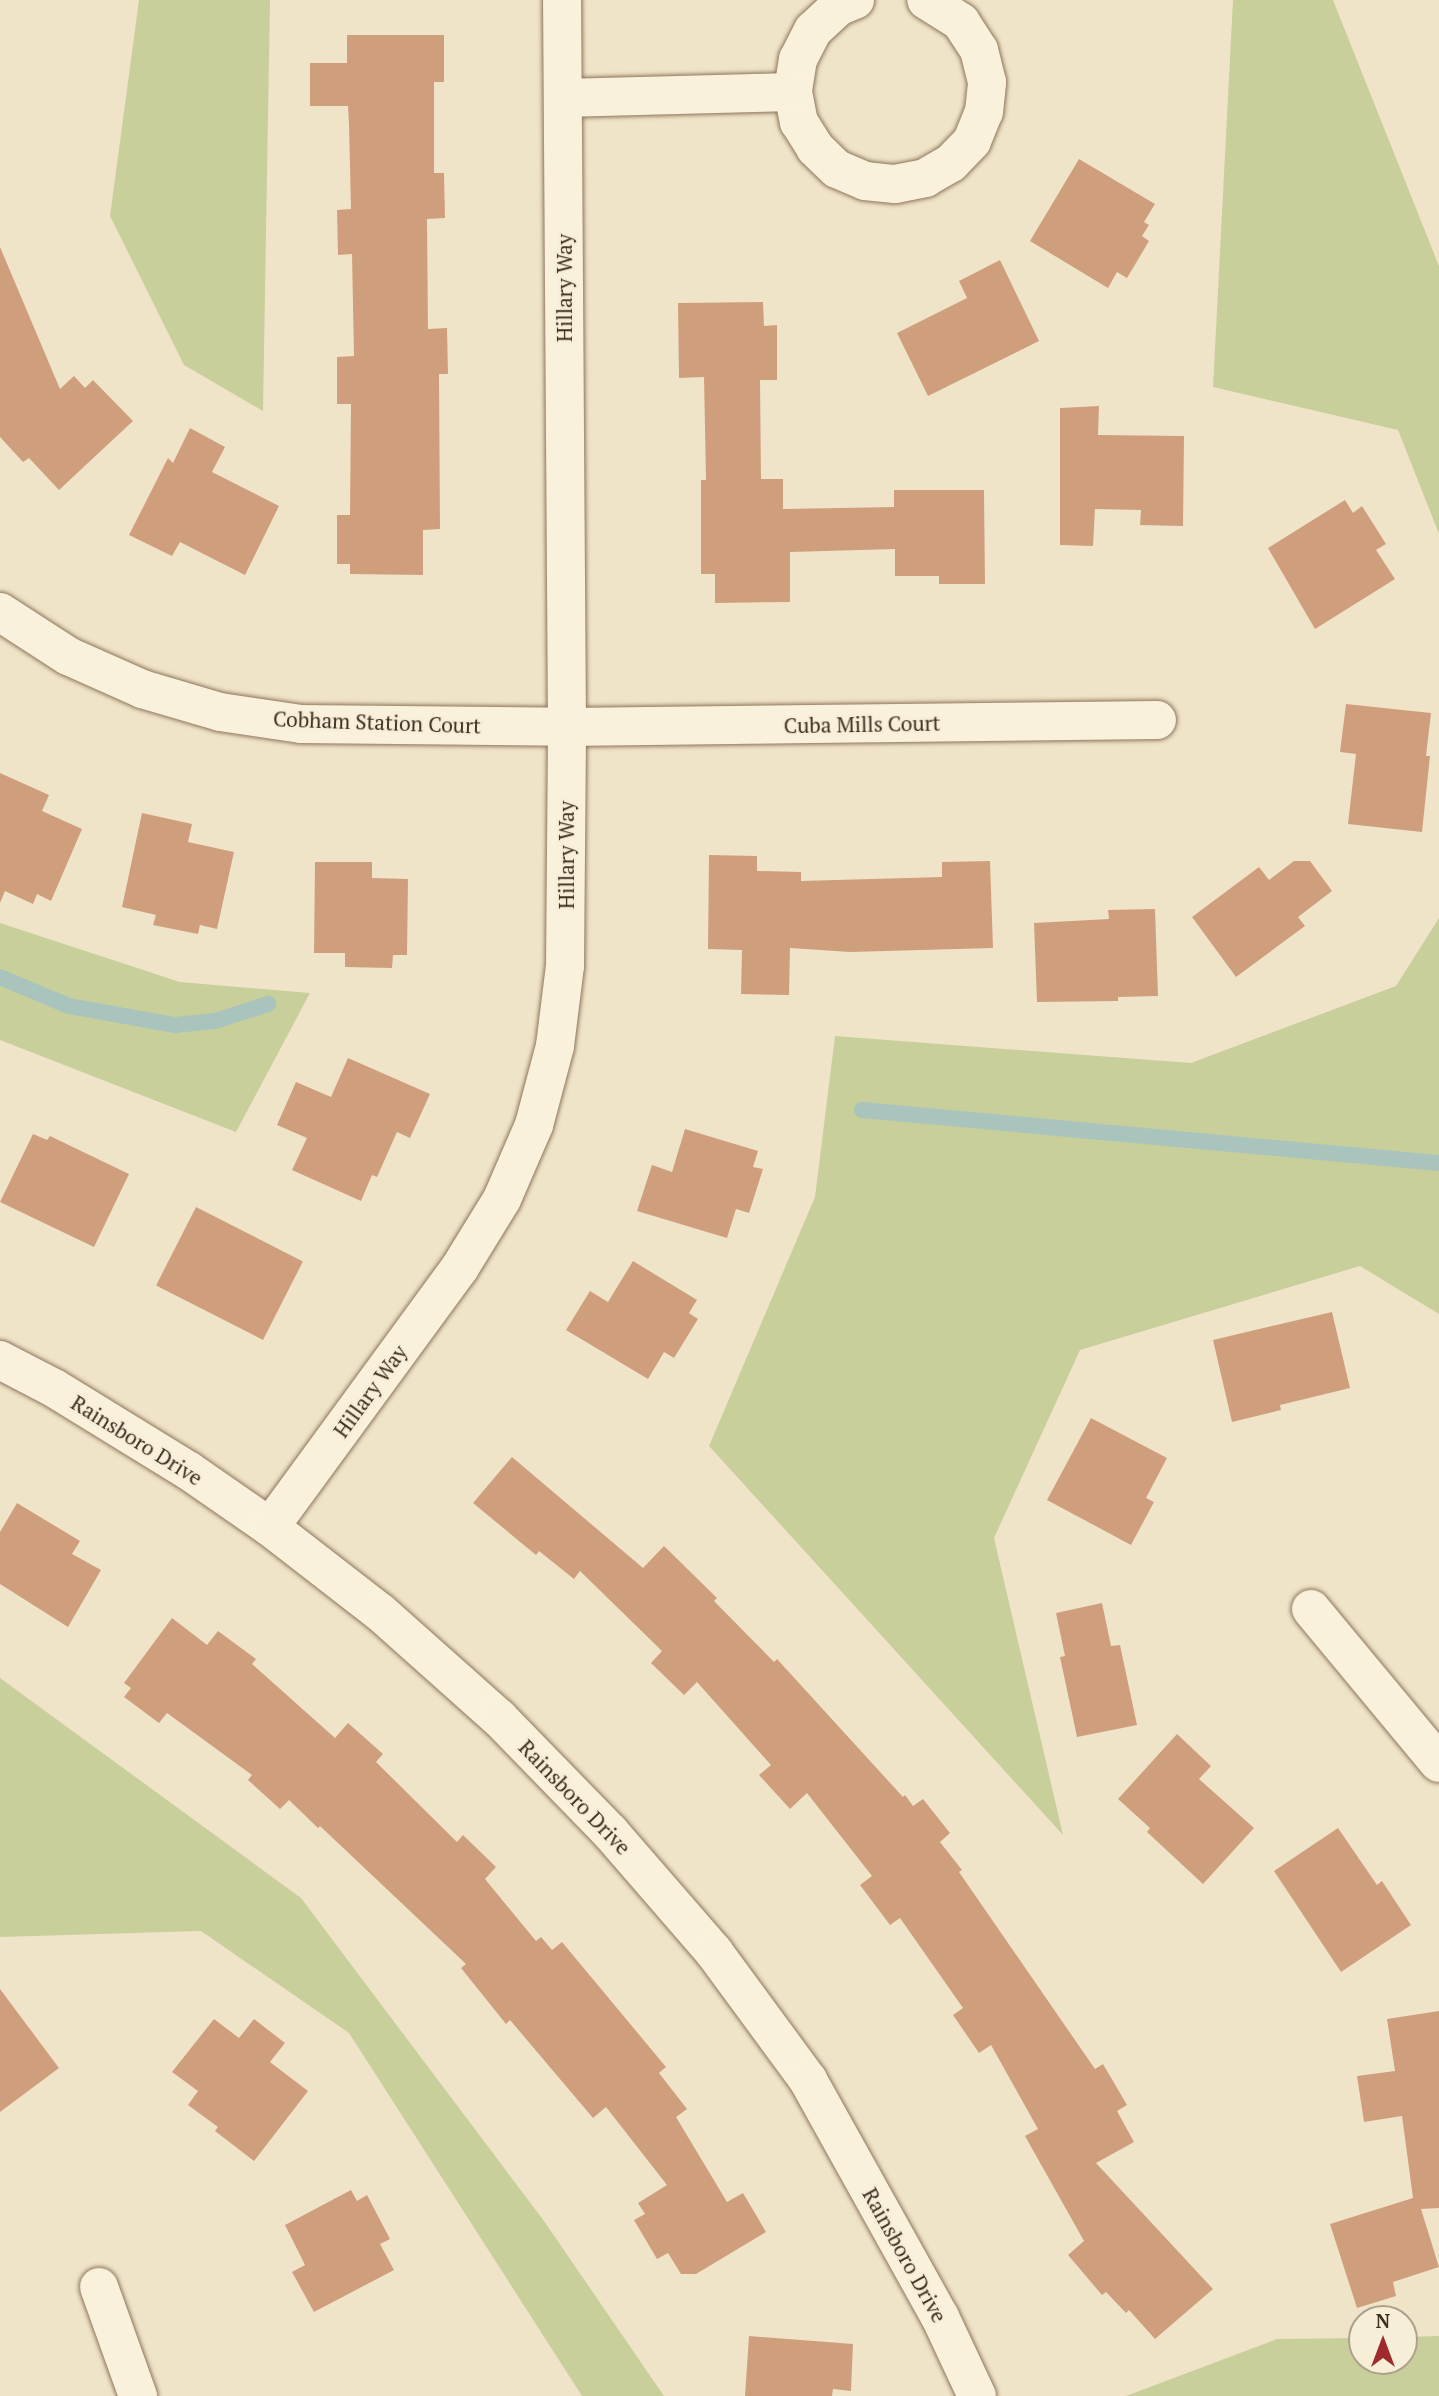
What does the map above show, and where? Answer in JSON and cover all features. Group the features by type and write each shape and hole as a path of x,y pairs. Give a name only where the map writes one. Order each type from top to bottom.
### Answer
{"street":[{"name":"Hillary Way","path":"271,1527 459,1269 502,1199 534,1125 555,1046 565,966 567,727 562,0"},
{"path":"855,0 838,7 813,30 798,59 793,92 799,121 815,148 837,169 865,181 895,184 925,178 951,163 972,141 984,112 987,82 979,50 961,22 926,0"},
{"path":"563,98 793,92"},
{"name":"Cobham Station Court","path":"0,612 68,656 142,689 220,712 301,724 567,727"},
{"name":"Cuba Mills Court","path":"567,727 1157,720"},
{"name":"Rainsboro Drive","path":"0,1360 54,1388 155,1450 271,1527 381,1613 499,1718 610,1832 713,1952 808,2080 940,2317 977,2396"},
{"path":"1311,1609 1439,1763"},
{"path":"99,2287 138,2396"}],"green space":[{"path":"139,0 270,0 263,411 184,365 110,216"},
{"path":"1233,0 1333,0 1439,266 1439,534 1398,430 1213,387"},
{"path":"1439,918 1439,1314 1360,1266 1080,1350 994,1538 1063,1835 709,1446 815,1197 835,1036 1191,1063 1396,986"},
{"path":"0,923 180,982 310,993 236,1132 0,1040"},
{"path":"0,1678 301,1898 544,2221 664,2396 582,2396 349,2033 201,1931 0,1937"},
{"path":"1439,2336 1439,2396 1126,2396 1277,2339 1348,2338 1348,2375 1418,2375 1418,2337"}],"building":[{"path":"347,35 444,35 444,82 434,82 434,173 444,173 445,218 427,219 428,329 447,328 448,374 439,374 440,529 423,530 423,575 350,574 350,564 337,564 337,515 350,515 351,404 337,404 337,357 354,356 352,254 338,255 337,210 351,209 348,106 310,106 310,63 347,63"},
{"path":"1079,159 1155,204 1144,222 1149,225 1142,236 1149,241 1127,278 1117,272 1108,288 1030,241"},
{"path":"0,247 60,389 74,376 85,388 93,380 133,421 59,490 29,458 23,462 0,437"},
{"path":"1000,260 1039,341 928,396 897,333 967,298 959,281"},
{"path":"763,302 764,326 777,325 777,380 760,380 761,479 783,479 783,509 894,507 894,490 984,490 985,584 939,584 939,576 895,576 895,549 790,552 790,602 715,603 715,574 701,574 701,480 706,480 704,377 679,378 678,303"},
{"path":"1099,406 1098,435 1184,436 1183,526 1140,525 1141,510 1095,509 1093,546 1060,545 1060,408"},
{"path":"190,428 225,447 212,472 279,506 245,575 180,542 172,556 129,535 168,458 173,463"},
{"path":"1345,500 1353,513 1362,506 1386,544 1376,550 1395,579 1315,629 1268,548"},
{"path":"1346,704 1431,713 1426,756 1430,756 1422,832 1348,824 1356,754 1340,752"},
{"path":"0,773 49,795 42,811 82,829 51,901 37,894 33,904 5,891 0,903"},
{"path":"142,813 192,824 188,842 234,852 217,929 200,925 198,934 153,925 156,915 122,907"},
{"path":"709,855 757,856 757,871 801,872 801,881 942,877 942,862 990,861 993,948 850,952 790,948 789,995 741,994 742,950 708,949"},
{"path":"1294,861 1310,861 1332,891 1298,917 1305,926 1236,977 1192,917 1259,867 1269,880"},
{"path":"315,862 372,862 372,878 408,879 407,955 393,955 392,968 345,967 345,953 314,953"},
{"path":"1155,909 1158,996 1118,997 1118,1001 1037,1002 1034,923 1109,919 1108,910"},
{"path":"348,1058 430,1094 410,1138 397,1132 377,1177 372,1175 361,1201 292,1170 307,1138 277,1125 296,1082 331,1097"},
{"path":"685,1129 758,1151 753,1167 763,1169 749,1213 736,1209 727,1238 637,1211 652,1165 672,1172"},
{"path":"33,1134 47,1140 50,1136 129,1174 94,1247 0,1202"},
{"path":"196,1207 303,1261 263,1340 156,1285"},
{"path":"633,1261 697,1300 689,1313 698,1319 674,1358 664,1352 648,1379 566,1330 590,1291 608,1302"},
{"path":"1332,1312 1350,1388 1280,1405 1281,1410 1232,1422 1213,1340"},
{"path":"1091,1418 1167,1458 1146,1498 1154,1502 1131,1545 1047,1500"},
{"path":"512,1457 643,1568 664,1546 717,1598 714,1601 774,1662 777,1659 903,1797 905,1795 913,1806 923,1799 950,1833 940,1842 962,1870 959,1872 1095,2069 1103,2064 1127,2105 1117,2111 1134,2142 1096,2163 1213,2289 1155,2339 1129,2310 1126,2313 1106,2292 1102,2295 1068,2255 1084,2241 1025,2136 1038,2129 991,2045 979,2053 953,2015 963,2008 900,1918 890,1925 860,1885 872,1876 807,1793 790,1809 759,1775 771,1765 697,1682 684,1695 651,1663 662,1651 580,1571 574,1579 539,1551 536,1555 473,1503"},
{"path":"17,1503 80,1541 72,1554 101,1570 68,1627 0,1584 0,1532"},
{"path":"1102,1603 1111,1646 1120,1645 1137,1725 1077,1737 1060,1657 1065,1656 1056,1613"},
{"path":"172,1618 207,1645 218,1631 256,1659 252,1664 335,1738 348,1723 383,1754 376,1762 457,1842 463,1835 496,1867 485,1879 536,1941 541,1937 552,1950 562,1942 666,2067 659,2073 687,2109 676,2117 727,2202 743,2193 766,2232 696,2274 681,2274 668,2253 657,2259 634,2220 645,2214 638,2203 667,2185 606,2107 593,2118 510,2020 506,2024 461,1968 466,1964 320,1826 318,1828 289,1800 280,1809 248,1780 252,1775 167,1713 159,1723 124,1697 131,1688 124,1683"},
{"path":"1177,1734 1211,1766 1199,1779 1254,1828 1203,1884 1147,1832 1150,1828 1118,1799"},
{"path":"1338,1828 1377,1885 1382,1881 1411,1925 1341,1972 1274,1871"},
{"path":"0,1989 59,2068 0,2112"},
{"path":"1439,2011 1439,2208 1421,2209 1439,2267 1393,2282 1396,2296 1367,2305 1356,2305 1330,2224 1413,2198 1402,2116 1364,2122 1357,2076 1395,2071 1387,2019"},
{"path":"214,2019 239,2038 254,2019 285,2043 270,2062 308,2091 254,2161 215,2131 218,2127 188,2105 198,2091 172,2072"},
{"path":"351,2190 357,2201 367,2195 390,2239 380,2244 394,2270 314,2312 292,2272 305,2265 285,2225"},
{"path":"749,2336 853,2344 851,2391 833,2389 832,2396 745,2396"}],"waterway":[{"path":"0,977 69,1006 175,1025 215,1021 268,1004"},
{"path":"862,1110 1439,1163"}]}
